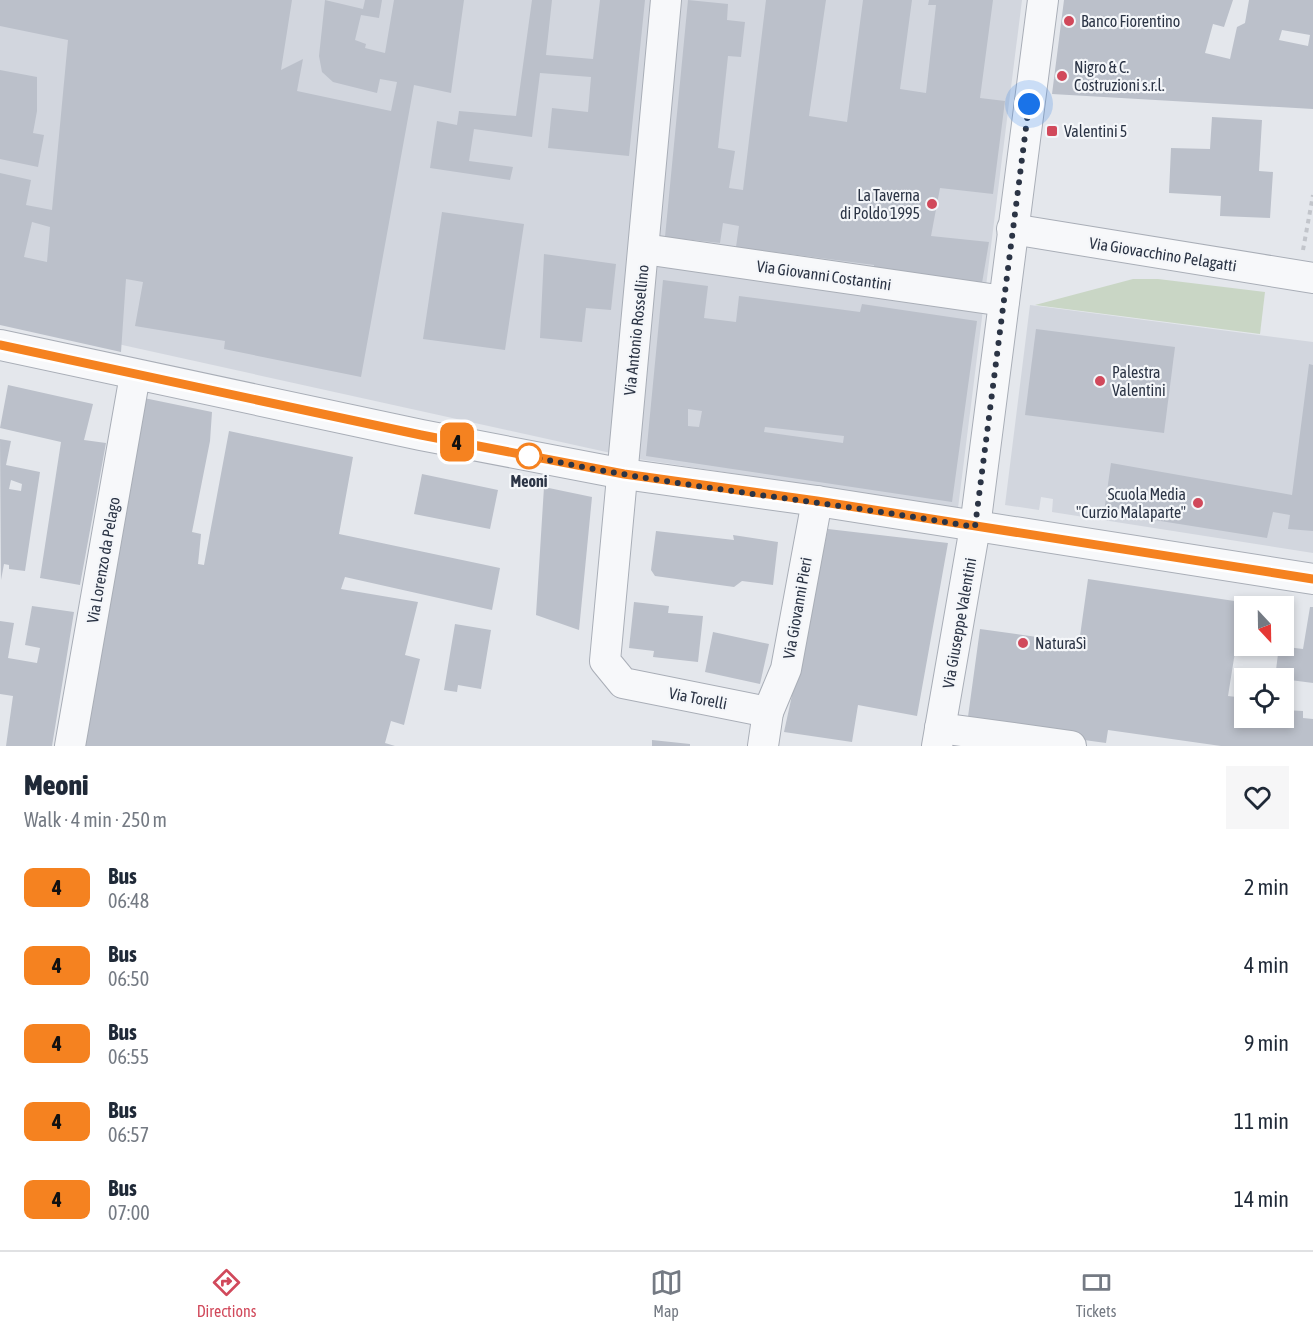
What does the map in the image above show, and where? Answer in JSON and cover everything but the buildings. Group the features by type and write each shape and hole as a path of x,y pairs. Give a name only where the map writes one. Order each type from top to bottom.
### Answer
{"street":[{"name":"Via Antonio Rossellino","path":"605,661 666,0"},
{"name":"Via Giuseppe Valentini","path":"939,737 975,527 1043,0"},
{"name":"Via Giovacchino Pelagatti","path":"1012,229 1313,278"},
{"name":"Via Giovanni Costantini","path":"644,249 1004,301"},
{"path":"0,345 421,435 624,474 817,501 1313,579"},
{"name":"Via Lorenzo da Pelago","path":"70,746 135,375"},
{"name":"Via Giovanni Pieri","path":"768,712 786,669 817,501"},
{"name":"Via Torelli","path":"605,661 623,683 768,712"},
{"path":"763,746 768,712"},
{"path":"939,737 1071,746"}],"shaded area":[{"path":"0,0 1022,0 958,508 638,459 0,318"},
{"path":"1030,305 1313,342 1313,553 1052,512 1053,499 1041,497 1039,510 1005,505"}],"green space":[{"path":"1133,279 1158,279 1265,292 1260,334 1035,305"}],"bus line":[{"name":"4","path":"0,345 421,435 624,474 817,501 1313,579"}],"place":[{"name":"Banco Fiorentino","path":"1069,21"},
{"name":"Nigro & C. Costruzioni s.r.l.","path":"1062,76"},
{"name":"Valentini 5","path":"1052,131"},
{"name":"La Taverna di Poldo 1995","path":"932,204"},
{"name":"Palestra Valentini","path":"1100,381"},
{"name":"Meoni","path":"529,456"},
{"name":"Scuola Media \"Curzio Malaparte\"","path":"1198,503"},
{"name":"NaturaSì","path":"1023,643"}],"route":[{"path":"529,456 624,474 817,501 975,527 1029,104"}]}
